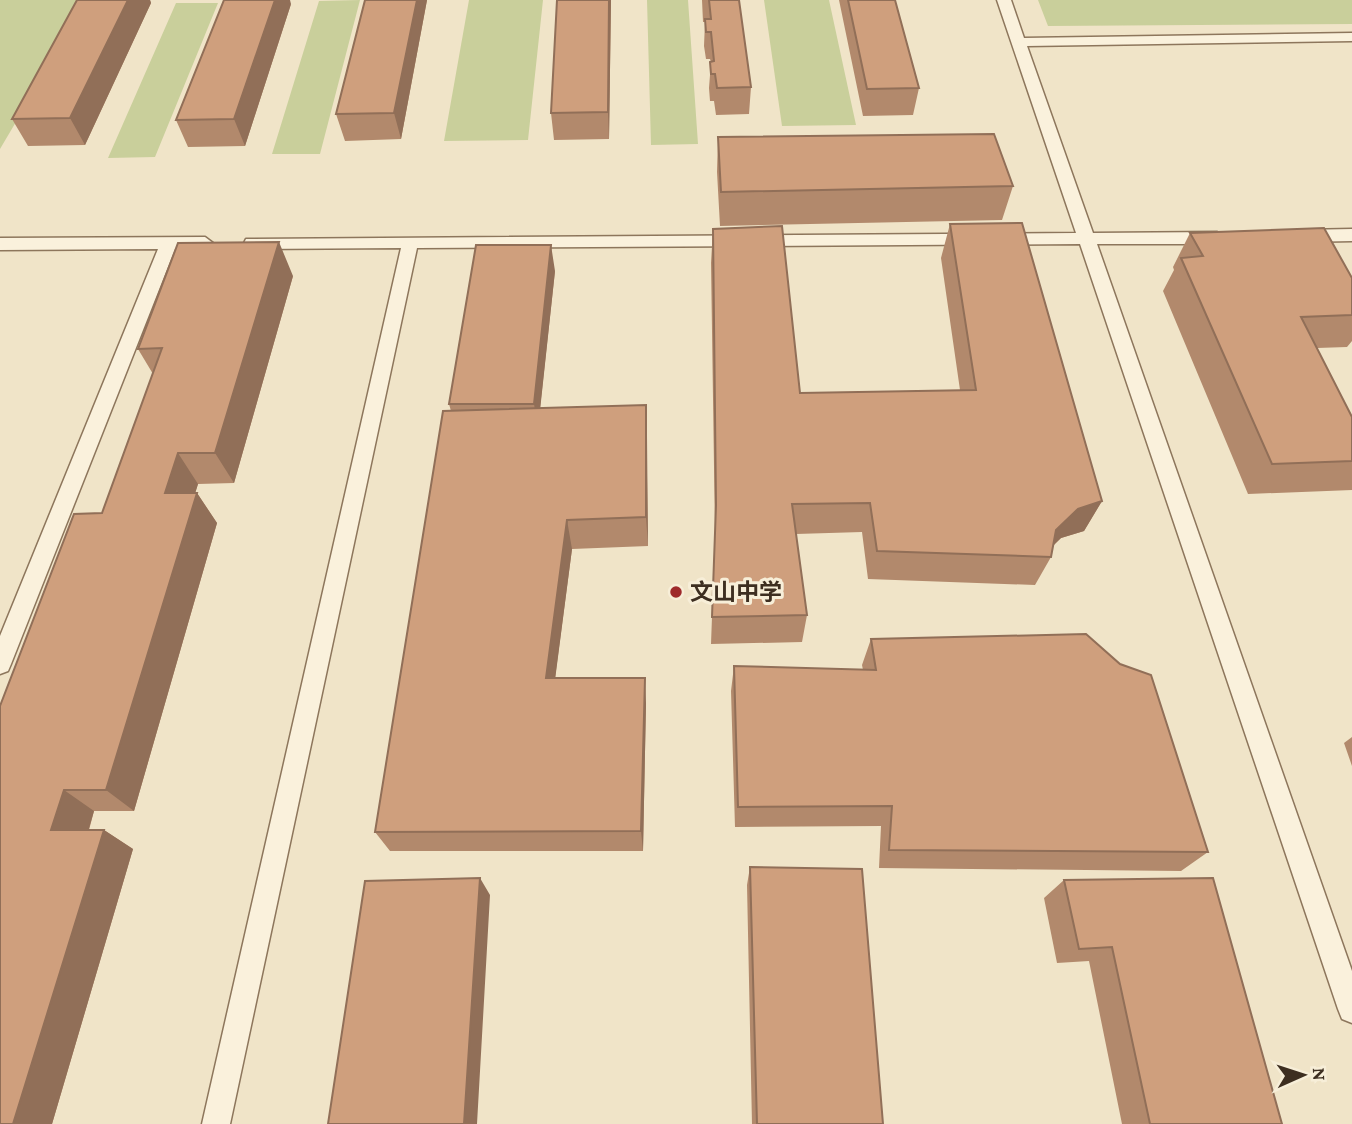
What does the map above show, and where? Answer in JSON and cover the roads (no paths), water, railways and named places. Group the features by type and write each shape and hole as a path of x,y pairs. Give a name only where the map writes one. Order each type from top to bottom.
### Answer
{"lane":[{"path":"1004,0 1352,1009"},
{"path":"1020,42 1352,37"},
{"path":"1282,236 1352,235"},
{"path":"0,244 1087,240 1240,237"},
{"path":"216,1124 410,243"},
{"path":"0,664 167,244"}],"place":[{"name":"文山中学","path":"676,592"}]}
